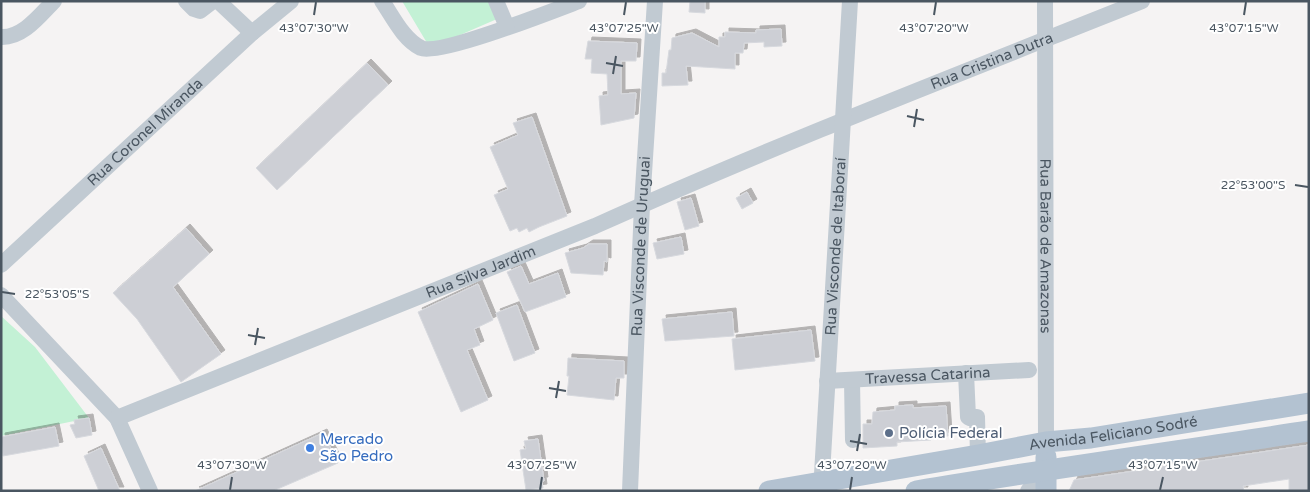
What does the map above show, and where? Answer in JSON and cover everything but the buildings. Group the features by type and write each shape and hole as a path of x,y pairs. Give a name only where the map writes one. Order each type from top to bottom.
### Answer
{"main road":[{"name":"Avenida Feliciano Sodré","path":"769,491 822,486 1046,442 1091,438 1309,403"},
{"name":"Avenida Feliciano Sodré","path":"916,491 1309,431"},
{"name":"Rua Barão de Amazonas","path":"1046,442 1046,491"}],"street":[{"path":"1,37 16,35 54,1"},
{"path":"186,1 194,9 200,11 213,1"},
{"path":"218,1 252,34"},
{"name":"Rua Coronel Miranda","path":"1,265 252,34 291,1"},
{"path":"382,1 411,41 424,49 451,45 579,1"},
{"path":"496,1 507,27"},
{"name":"Rua Visconde de Uruguai","path":"630,491 642,205 655,1"},
{"name":"Rua Visconde de Itaboraí","path":"822,486 850,1"},
{"name":"Rua Barão de Amazonas","path":"1045,1 1046,442"},
{"name":"Rua Cristina Dutra","path":"843,122 1142,1"},
{"name":"Rua Silva Jardim","path":"117,418 577,234 642,205 843,122"},
{"path":"1,295 117,418 150,491"},
{"name":"Travessa Catarina","path":"827,381 1029,370"},
{"path":"966,373 968,416 970,418 977,417 978,455"},
{"path":"852,380 853,440"},
{"path":"1028,491 1046,470"}],"green space":[{"path":"402,1 489,1 497,19 430,48"},
{"path":"1,316 35,347 89,418 1,436"}],"place":[{"name":"Polícia Federal","path":"889,433"},
{"name":"Mercado São Pedro","path":"310,448"}]}
